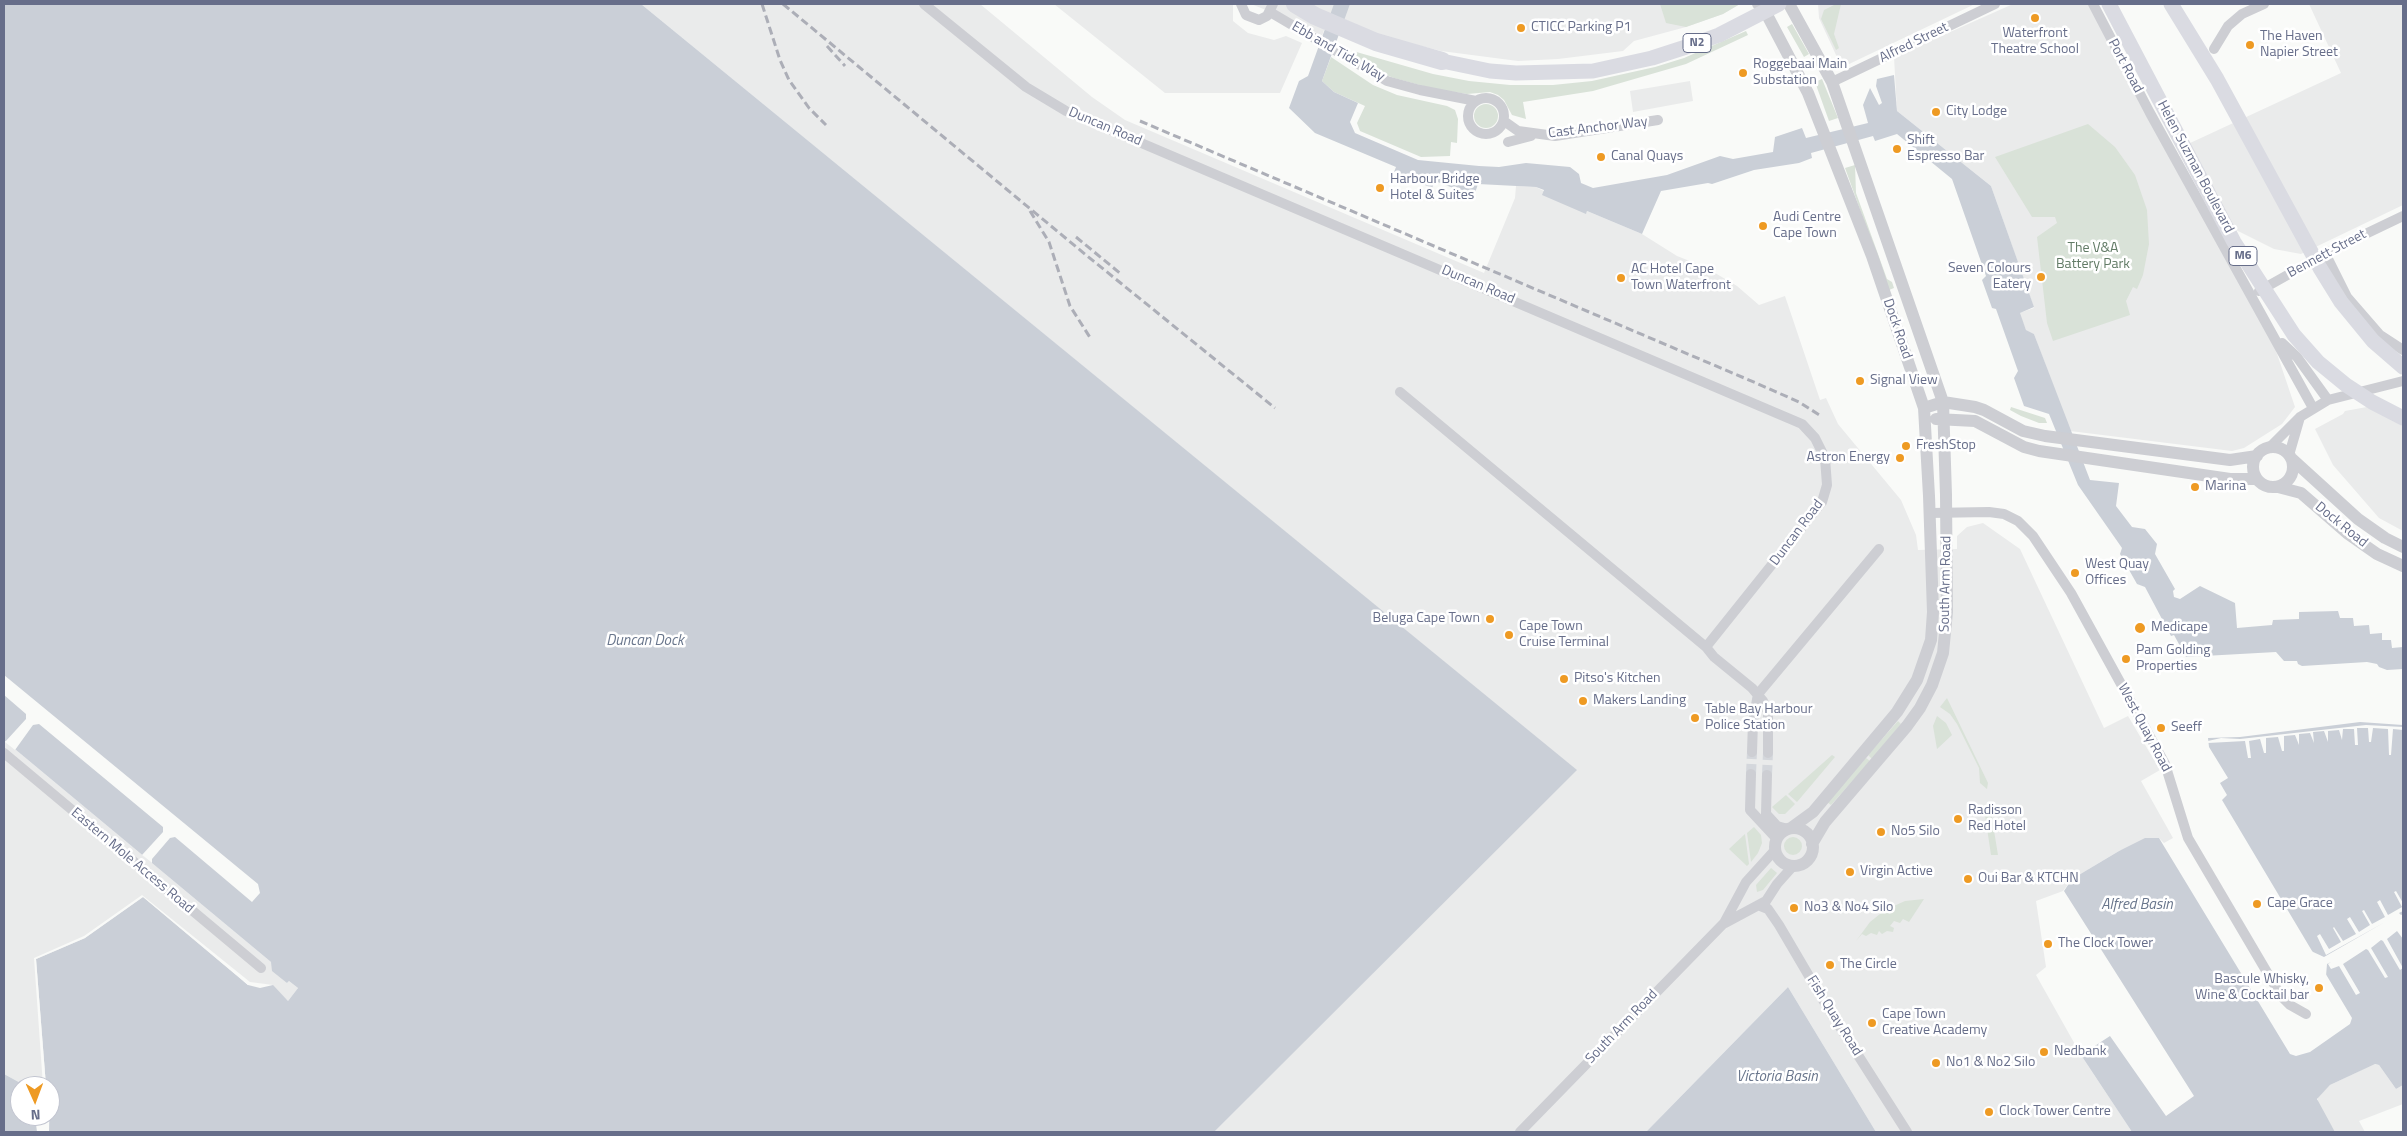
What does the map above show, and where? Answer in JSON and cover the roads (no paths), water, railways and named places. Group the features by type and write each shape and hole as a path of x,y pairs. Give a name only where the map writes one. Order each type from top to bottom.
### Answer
{"highway":[{"name":"N2","path":"1295,4 1315,16 1376,42 1442,61"}],"main road":[{"name":"N2","path":"1442,61 1490,71 1516,73 1583,72 1652,58 1719,35 1762,8 1779,4"},
{"name":"Helen Suzman Boulevard","path":"2109,4 2234,242 2294,335 2318,362 2346,385 2372,402 2403,418"},
{"path":"2171,4 2217,79 2320,268 2341,302 2373,340 2403,367"}],"street":[{"name":"Duncan Road","path":"924,4 1026,87 1066,111 1802,424 1815,438 1825,458 1828,484 1822,502 1706,647"},
{"path":"1241,4 1246,15 1254,20 1263,18 1271,8"},
{"name":"Dock Road","path":"1789,4 1832,82 1943,402"},
{"name":"Alfred Street","path":"1832,82 1995,4"},
{"name":"Port Road","path":"2093,4 2145,105 2313,408"},
{"path":"2237,4 2242,14"},
{"path":"2214,49 2228,26 2242,14 2264,4"},
{"name":"Ebb and Tide Way","path":"1271,8 1387,81 1436,94 1476,101"},
{"name":"Dock Road","path":"1762,8 1808,93 1831,156 1872,256 1925,413"},
{"name":"Ebb and Tide Way","path":"1436,94 1457,102 1468,116"},
{"path":"1488,98 1494,100 1503,108 1503,122 1508,142 1492,133 1480,134 1471,127 1468,116 1471,105 1476,101 1488,98"},
{"name":"Cast Anchor Way","path":"1503,122 1518,131 1558,136 1658,120"},
{"path":"1492,133 1503,122"},
{"name":"Cast Anchor Way","path":"1508,142 1539,135"},
{"name":"Bennett Street","path":"2252,296 2325,253 2403,216"},
{"path":"2325,253 2347,297 2380,335 2403,350"},
{"name":"Port Road","path":"2275,337 2297,357 2328,400"},
{"path":"1925,413 1943,402 1984,410 2023,431 2046,436 2230,460 2243,460 2257,456 2269,448 2300,417 2328,400 2403,381"},
{"path":"1400,392 1706,647 1714,657 1758,694 1768,712 1768,752"},
{"name":"South Arm Road","path":"1812,844 1825,822 1907,726 1920,708 1932,685 1943,653 1946,628 1946,512 1943,402"},
{"path":"1925,413 1944,419 1975,421 2024,447 2058,454 2230,479 2256,479 2267,487 2278,487 2290,480 2293,473 2290,457 2300,417"},
{"name":"South Arm Road","path":"1789,828 1813,812 1897,712 1917,680 1931,640 1933,612 1925,413"},
{"path":"2269,448 2277,448 2290,457"},
{"path":"2256,479 2253,467 2257,456"},
{"name":"Dock Road","path":"2290,457 2358,519 2380,535 2403,548"},
{"name":"Dock Road","path":"2278,487 2301,493 2347,533 2377,554 2403,566"},
{"name":"West Quay Road","path":"1930,513 1988,512 2004,514 2018,521 2033,536 2071,593 2165,764 2188,838 2281,996 2290,1005 2306,1014"},
{"path":"1752,752 1753,722 1758,694 1880,550"},
{"name":"Eastern Mole Access Road","path":"4,753 261,968"},
{"path":"1751,774 1750,810 1776,845 1782,861 1794,865 1808,859 1812,844 1806,833 1797,828 1777,826 1766,814 1767,774"},
{"path":"1776,845 1789,828"},
{"name":"South Arm Road","path":"1520,1132 1724,923 1746,882 1776,845"},
{"name":"South Arm Road","path":"1724,923 1768,898 1777,884 1794,865"},
{"name":"Fish Quay Road","path":"1742,892 1746,901 1768,909 1826,1005 1907,1132"}],"water":[{"name":"Duncan Dock","path":"4,4 641,4 1577,770 1214,1132 49,1132 49,1126 60,1126 60,1076 45,1076 36,959 85,938 143,897 248,985 273,985 288,1001 298,988 289,981 287,983 272,971 271,962 4,740"},
{"path":"1334,4 1350,4 1322,81 1334,92 1358,103 1350,122 1355,133 1418,160 1499,167 1526,163 1570,167 1579,174 1581,183 1593,188 1667,175 1720,156 1733,159 1773,152 1775,137 1802,128 1806,138 1868,123 1863,105 1870,88 1879,105 1882,103 1876,86 1877,79 1894,75 1897,111 1991,186 2034,307 2020,313 2026,330 2034,334 2090,480 2119,483 2116,506 2132,527 2145,529 2157,544 2155,554 2175,589 2173,591 2174,597 2180,599 2200,586 2235,603 2237,628 2272,625 2273,620 2299,619 2299,612 2338,611 2340,618 2353,618 2354,626 2369,625 2370,634 2382,633 2382,640 2391,640 2392,648 2403,647 2403,669 2387,670 2379,667 2377,664 2367,662 2302,666 2297,661 2284,661 2276,652 2186,657 2174,635 2171,636 2145,587 2137,584 2120,554 2122,548 2078,485 2049,414 2024,406 2014,378 2018,371 1996,309 1992,308 1982,280 1986,276 1952,179 1897,134 1875,141 1873,136 1811,153 1812,158 1799,163 1754,170 1712,184 1708,183 1661,191 1642,234 1587,211 1586,214 1542,195 1544,190 1536,187 1478,184 1474,196 1435,181 1432,188 1394,172 1396,167 1315,133 1289,108 1299,81 1308,76"},
{"name":"Alfred Basin","path":"2360,722 2403,725 2403,1085 2396,1089 2379,1065 2375,1064 2330,1085 2317,1099 2335,1132 2132,1132 2081,1055 2110,1036 2166,1116 2194,1096 2064,891 2072,879 2119,851 2145,838 2159,838 2290,1054 2296,1056 2310,1052 2350,1024 2352,1018 2222,800 2227,795 2220,783 2228,778 2209,747 2208,738 2240,737"},
{"name":"Victoria Basin","path":"1788,987 1876,1132 1646,1132"},
{"path":"4,1074 10,1077 10,1126 36,1126 37,1132 4,1132"}],"tunnel":[{"path":"1751,774 1752,752"},
{"path":"1767,775 1768,753"}],"railway":[{"path":"762,4 780,60 789,80 809,108 826,125"},
{"path":"783,4 1086,255 1275,408"},
{"path":"827,46 845,66"},
{"path":"1140,121 1756,383 1799,402 1821,416"},
{"path":"1030,211 1049,242 1070,306 1091,339"},
{"path":"1076,237 1121,274"}],"place":[{"name":"Waterfront Theatre School","path":"2035,18"},
{"name":"CTICC Parking P1","path":"1521,28"},
{"name":"The Haven Napier Street","path":"2250,45"},
{"name":"Roggebaai Main Substation","path":"1743,73"},
{"name":"City Lodge","path":"1936,112"},
{"name":"Shift Espresso Bar","path":"1897,149"},
{"name":"Canal Quays","path":"1601,157"},
{"name":"Harbour Bridge Hotel & Suites","path":"1380,188"},
{"name":"Audi Centre Cape Town","path":"1763,226"},
{"name":"Seven Colours Eatery","path":"2041,277"},
{"name":"AC Hotel Cape Town Waterfront","path":"1621,278"},
{"name":"Signal View","path":"1860,381"},
{"name":"FreshStop","path":"1906,446"},
{"name":"Astron Energy","path":"1900,458"},
{"name":"Marina","path":"2195,487"},
{"name":"West Quay Offices","path":"2075,573"},
{"name":"Beluga Cape Town","path":"1490,619"},
{"name":"Medicape","path":"2140,628"},
{"name":"Cape Town Cruise Terminal","path":"1509,635"},
{"name":"Pam Golding Properties","path":"2126,659"},
{"name":"Pitso's Kitchen","path":"1564,679"},
{"name":"Makers Landing","path":"1583,701"},
{"name":"Table Bay Harbour Police Station","path":"1695,718"},
{"name":"Seeff","path":"2161,728"},
{"name":"Radisson Red Hotel","path":"1958,819"},
{"name":"No5 Silo","path":"1881,832"},
{"name":"Virgin Active","path":"1850,872"},
{"name":"Oui Bar & KTCHN","path":"1968,879"},
{"name":"Cape Grace","path":"2257,904"},
{"name":"No3 & No4 Silo","path":"1794,908"},
{"name":"The Clock Tower","path":"2048,944"},
{"name":"The Circle","path":"1830,965"},
{"name":"Bascule Whisky, Wine & Cocktail bar","path":"2319,988"},
{"name":"Cape Town Creative Academy","path":"1872,1023"},
{"name":"Nedbank","path":"2044,1052"},
{"name":"No1 & No2 Silo","path":"1936,1063"},
{"name":"Clock Tower Centre","path":"1989,1112"}],"park label":[{"name":"The V&A Battery Park","path":"2093,258"}]}
